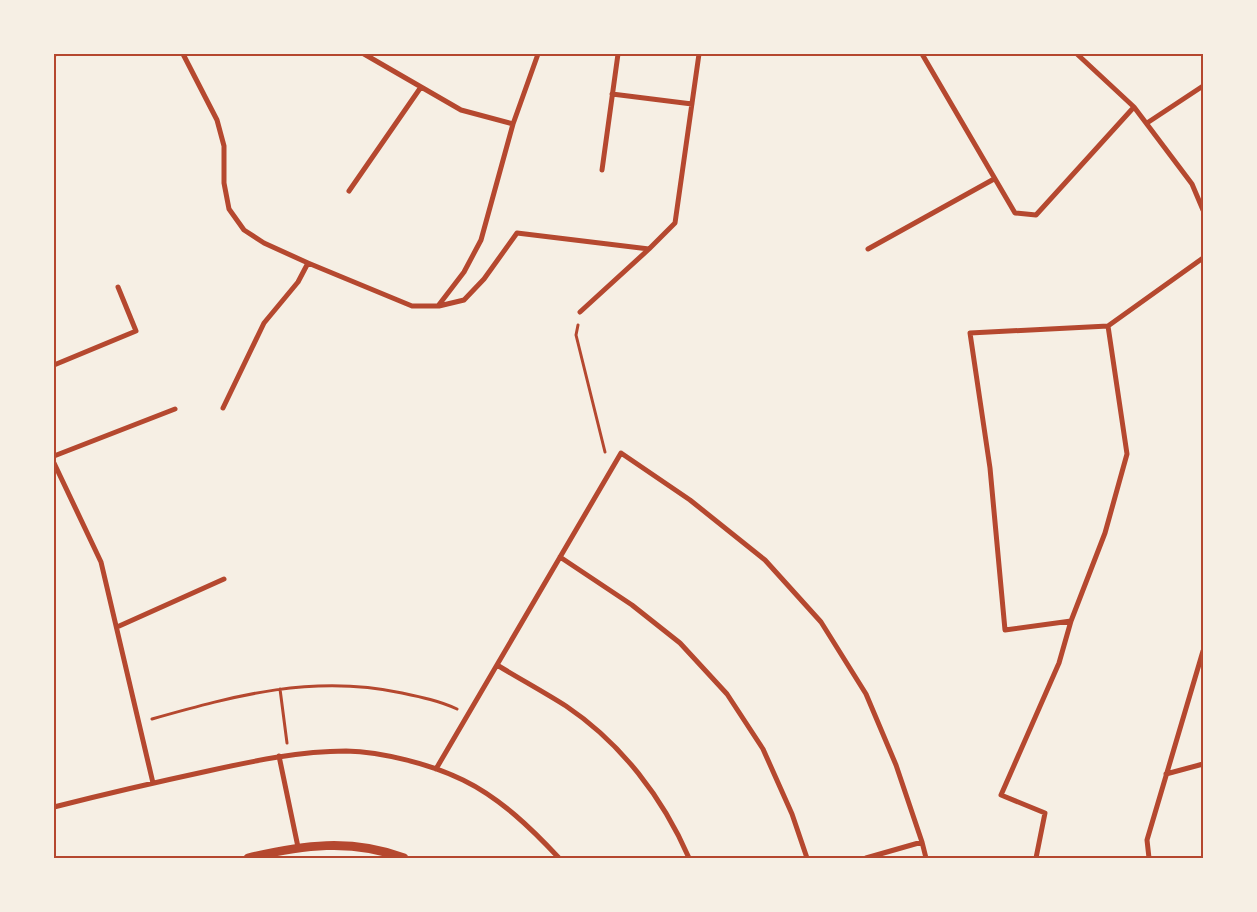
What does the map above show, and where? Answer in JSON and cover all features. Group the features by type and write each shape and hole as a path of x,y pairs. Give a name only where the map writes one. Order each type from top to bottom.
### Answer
{"street":[{"path":"183,54 217,120 224,146 224,184 229,209 244,230 264,243 308,263 412,306 438,306 464,300 484,279 517,233 649,249"},
{"path":"364,54 460,110 514,124"},
{"path":"438,306 464,272 481,240 514,124 538,54"},
{"path":"602,170 618,54"},
{"path":"580,312 675,223 699,54"},
{"path":"922,54 1015,213 1036,216 1134,107"},
{"path":"1077,54 1134,107 1147,123 1192,184 1203,210"},
{"path":"1147,123 1203,86"},
{"path":"349,191 422,87"},
{"path":"612,94 692,104"},
{"path":"868,249 994,179"},
{"path":"1071,621 1005,630 990,468 970,333 1108,326 1203,258"},
{"path":"223,408 264,324 298,282 308,263"},
{"path":"54,365 136,331 118,287"},
{"path":"1036,858 1045,813 1001,795 1059,663 1071,621 1105,533 1127,454 1108,326"},
{"path":"54,456 174,409"},
{"path":"436,769 621,453 690,500 765,560 821,622 866,694 896,765 926,858"},
{"path":"54,463 101,562 153,783"},
{"path":"560,557 632,605 680,643 727,694 763,749 792,814 807,858"},
{"path":"117,627 224,579"},
{"path":"1149,858 1147,840 1203,651"},
{"path":"497,665 567,707 618,748 656,796 689,858"},
{"path":"54,807 153,783 279,756 347,751 389,756 436,769 464,780 499,803 532,829 559,858"},
{"path":"279,756 298,847"},
{"path":"1166,774 1203,764"},
{"path":"866,858 922,842"},
{"path":"248,858 298,847 319,845 357,846 385,851 404,858"}],"path":[{"path":"580,312 576,335 599,430"},
{"path":"140,722 208,703 280,689 315,685 352,685 384,689 419,696 451,706 468,714"},
{"path":"280,689 288,756"}]}
